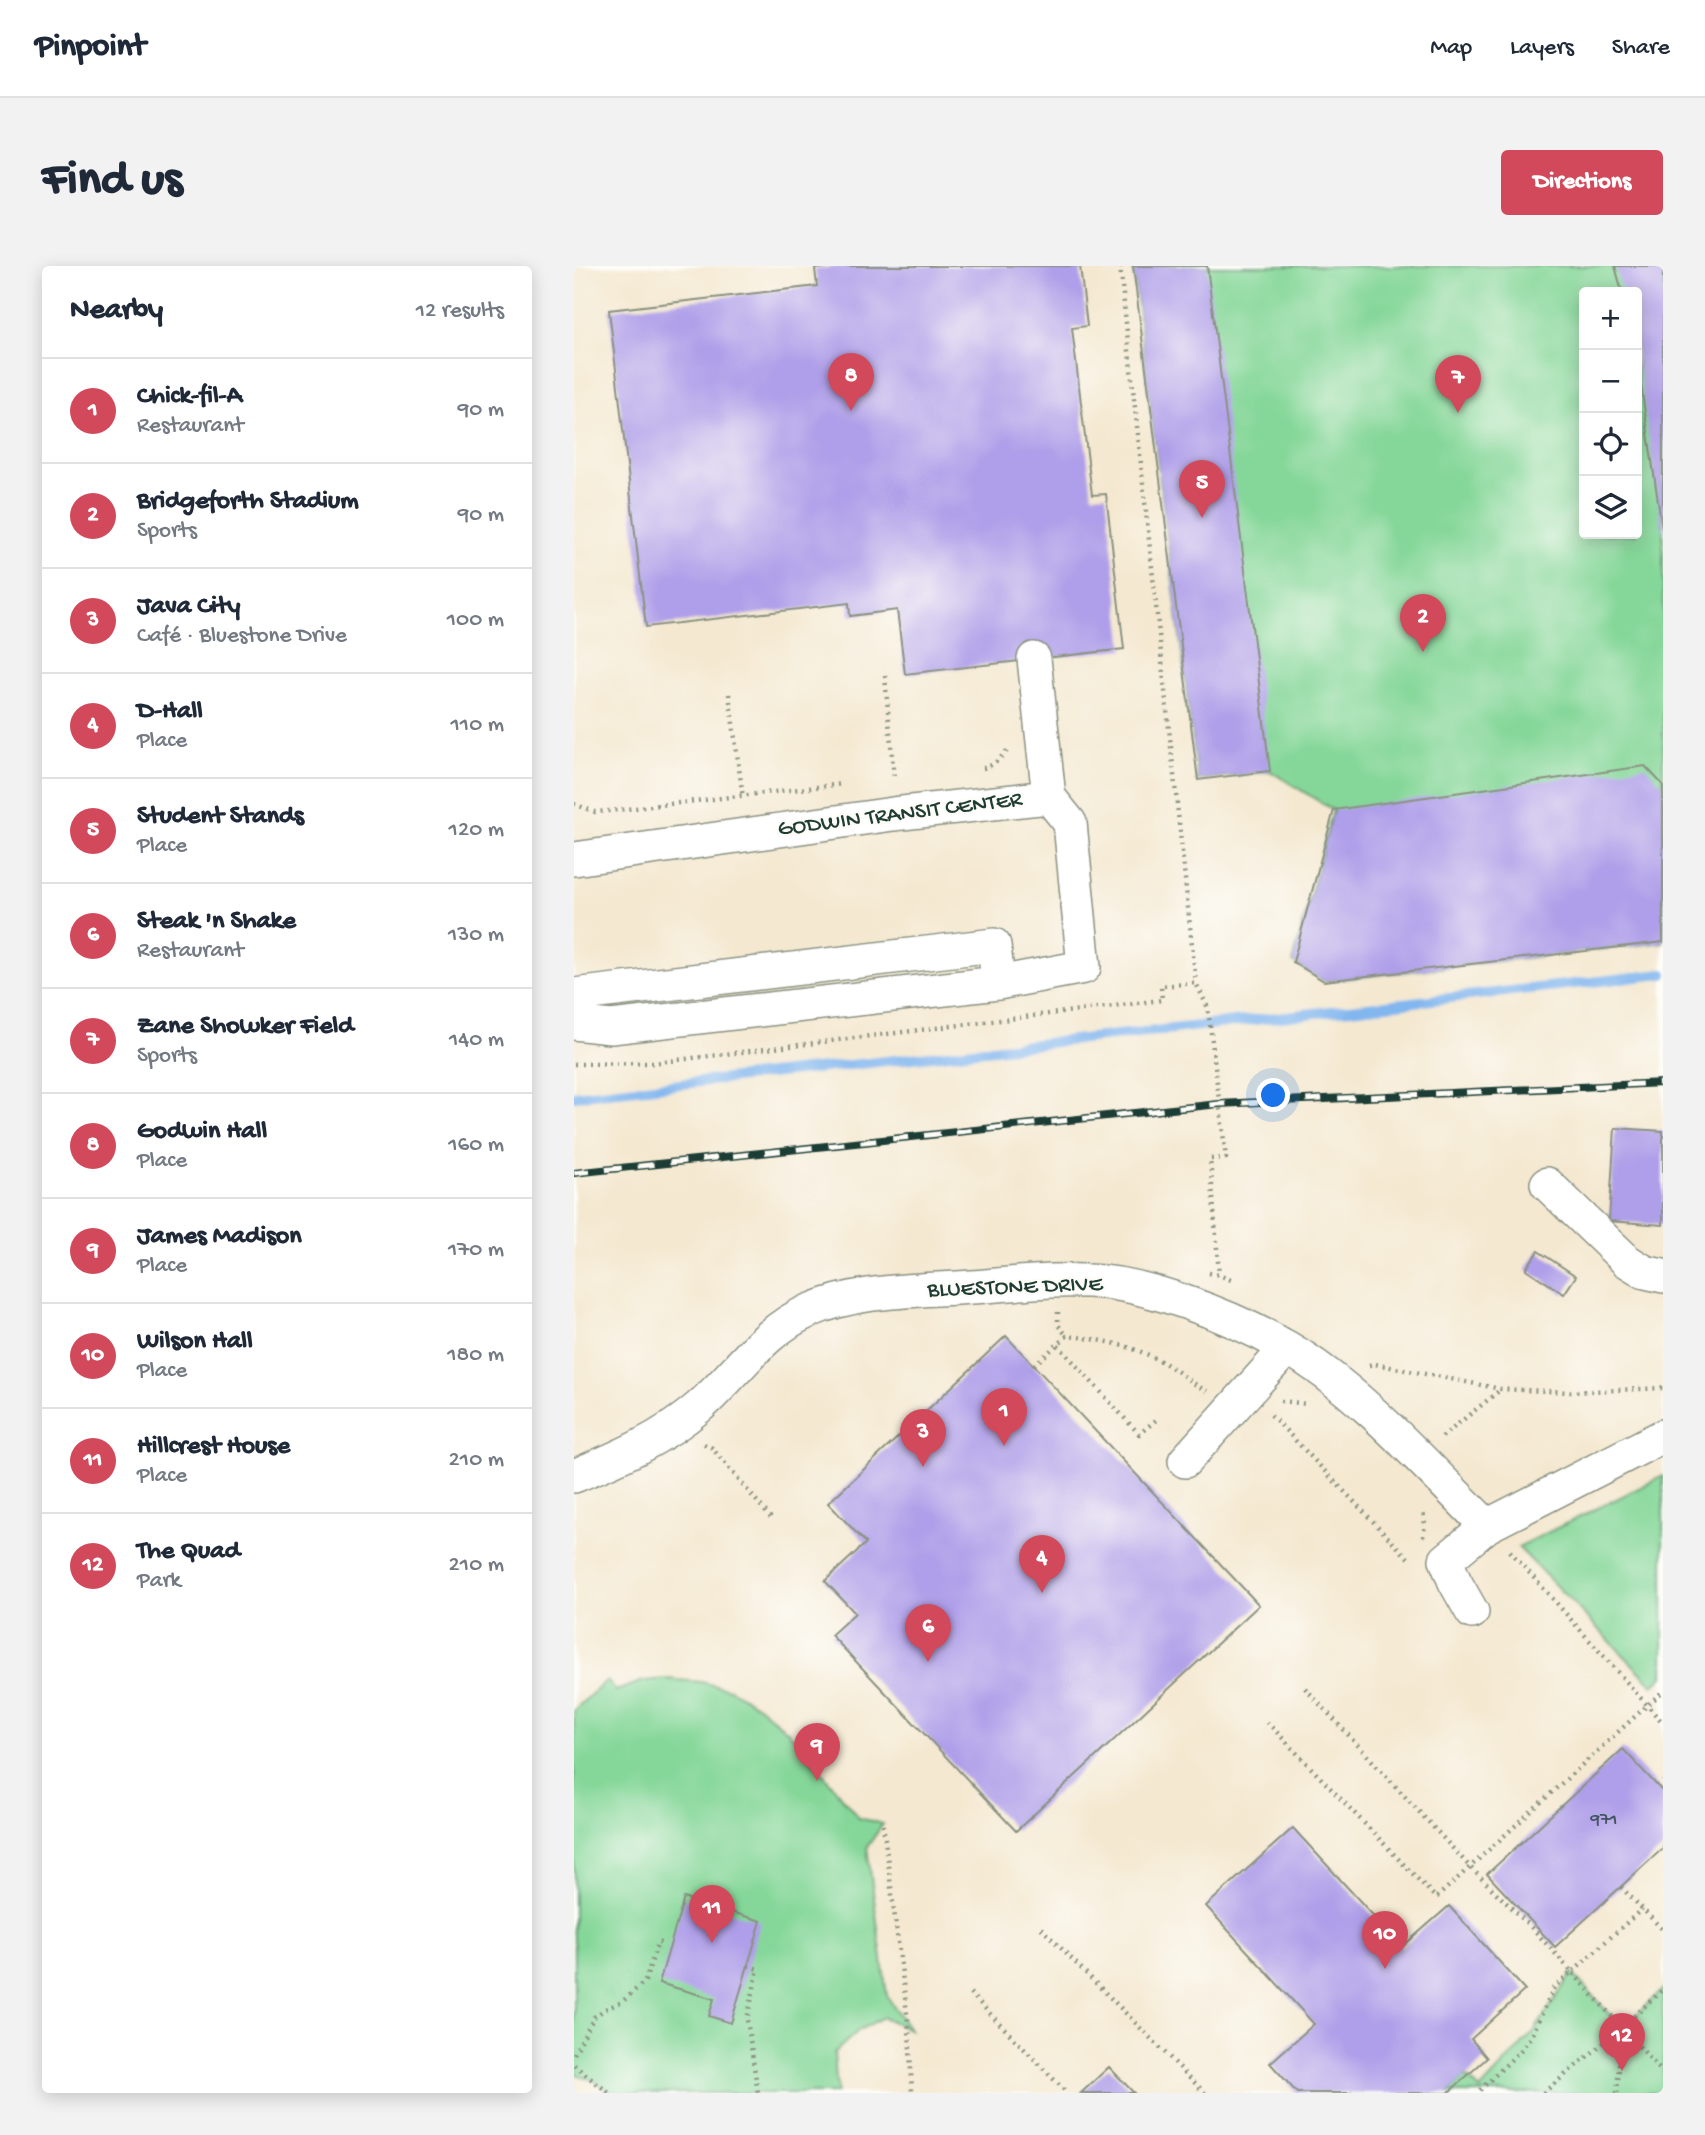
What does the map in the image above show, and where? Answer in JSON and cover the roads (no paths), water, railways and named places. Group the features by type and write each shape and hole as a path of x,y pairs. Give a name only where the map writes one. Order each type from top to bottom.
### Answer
{"street":[{"path":"1034,659 1049,797"},
{"name":"GODWIN TRANSIT CENTER","path":"574,859 893,814 1049,797 1070,823 1084,967 998,983"},
{"path":"574,995 994,944 998,983 611,1027 574,1023"},
{"path":"1547,1184 1627,1261 1644,1272 1663,1276"},
{"name":"BLUESTONE DRIVE","path":"574,1476 621,1457 661,1435 698,1408 770,1334 809,1311 863,1295 1038,1282 1102,1282 1157,1293 1213,1312 1287,1348 1329,1377 1369,1412 1487,1526"},
{"path":"1185,1461 1250,1398 1287,1348"},
{"path":"1472,1612 1446,1560 1487,1526 1663,1436"}],"waterway":[{"path":"574,1096 1663,974"}],"railway":[{"path":"574,1173 1219,1104 1663,1083"}],"place":[{"name":"Godwin Hall","path":"851,411"},
{"name":"Zane Showker Field","path":"1458,413"},
{"name":"Student Stands","path":"1202,518"},
{"name":"Bridgeforth Stadium","path":"1423,652"},
{"name":"Chick-fil-A","path":"1004,1446"},
{"name":"Java City","path":"923,1467"},
{"name":"D-Hall","path":"1042,1593"},
{"name":"Steak 'n Shake","path":"928,1662"},
{"name":"James Madison","path":"817,1781"},
{"name":"Hillcrest House","path":"712,1943"},
{"name":"Wilson Hall","path":"1385,1969"},
{"name":"The Quad","path":"1622,2071"}]}
